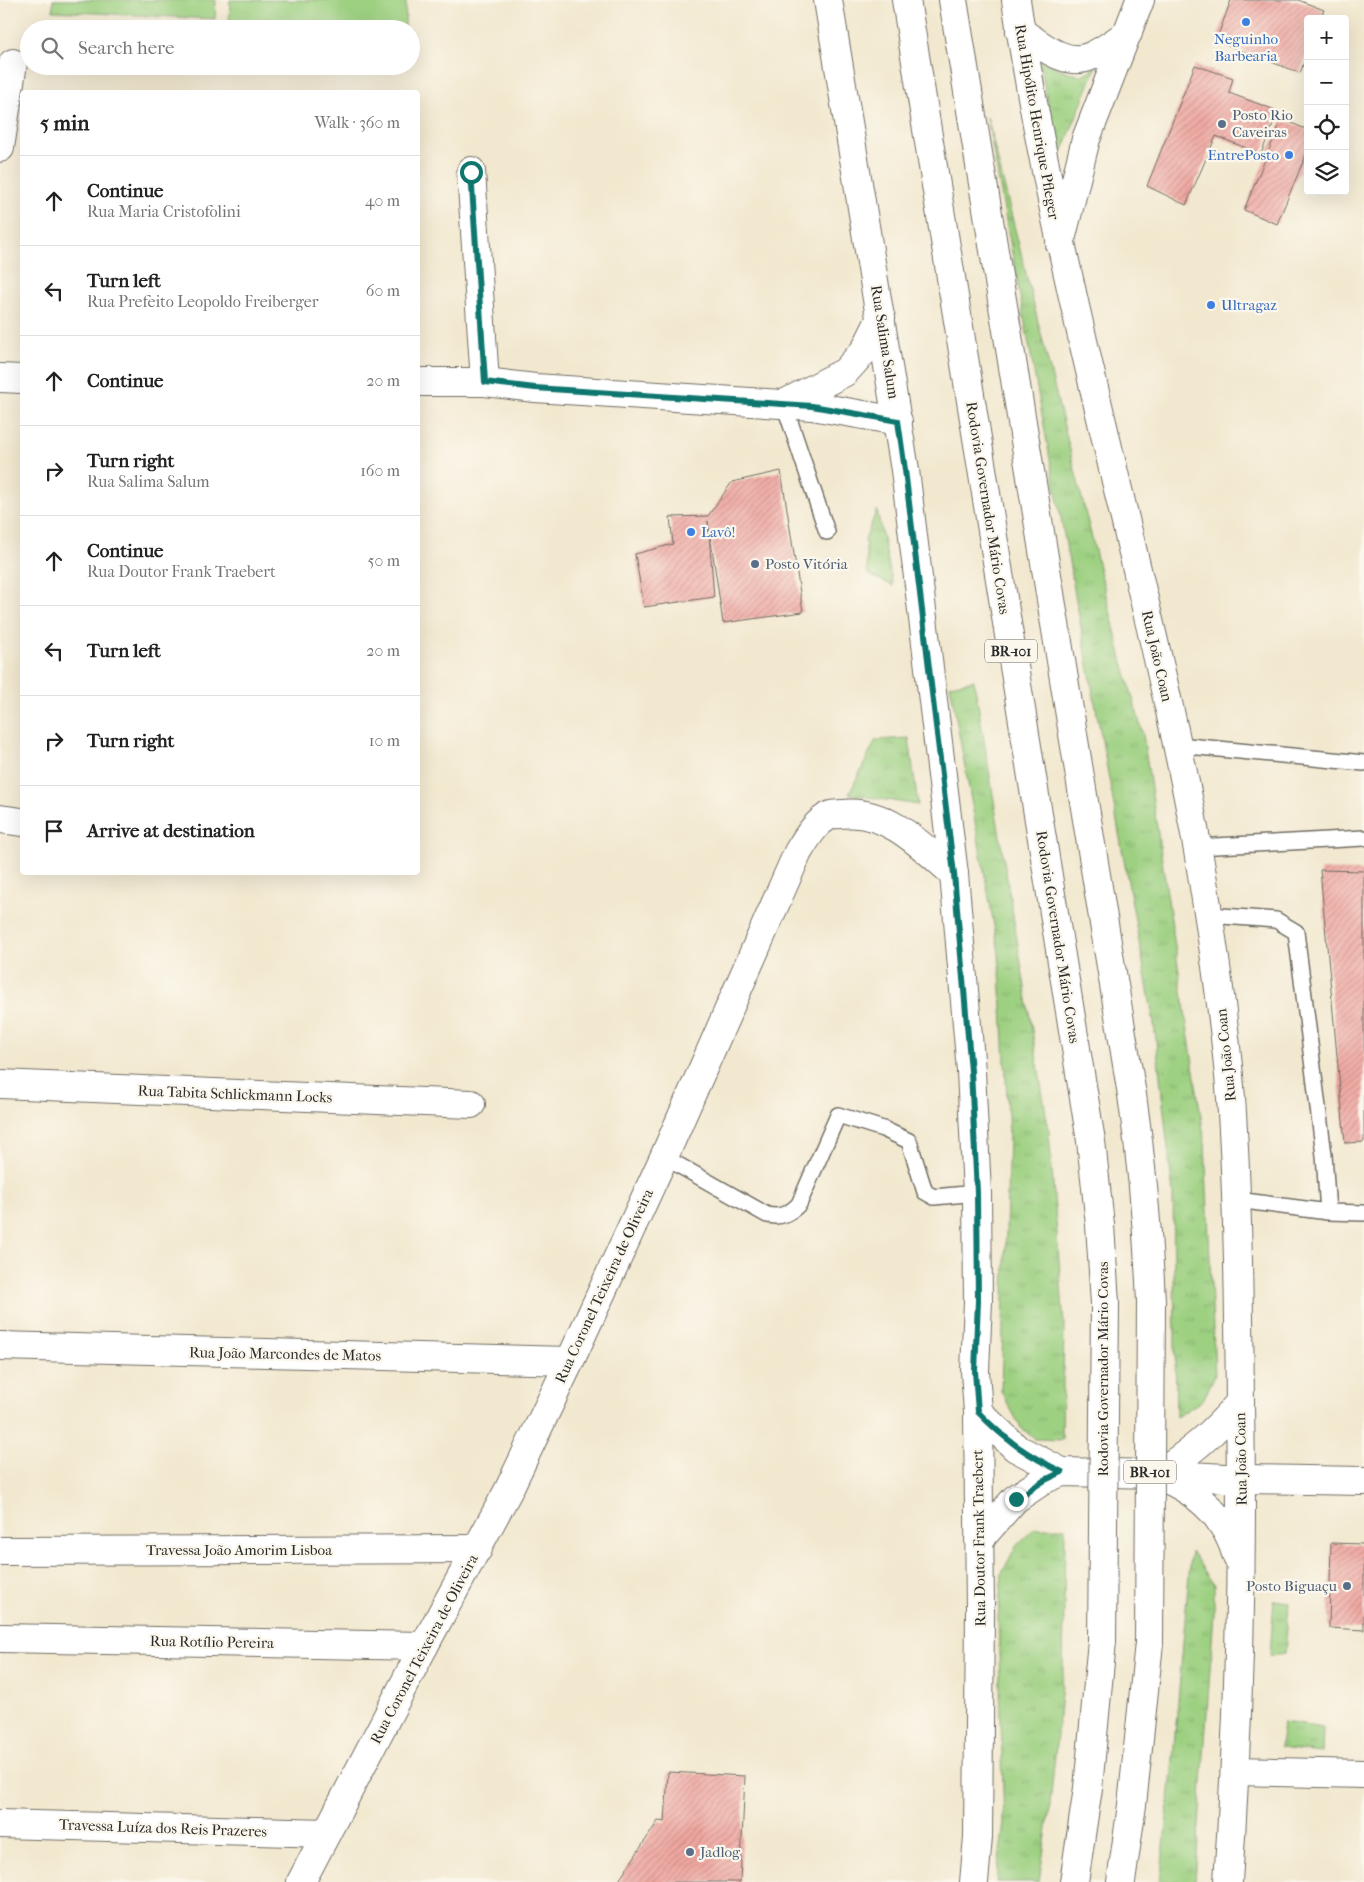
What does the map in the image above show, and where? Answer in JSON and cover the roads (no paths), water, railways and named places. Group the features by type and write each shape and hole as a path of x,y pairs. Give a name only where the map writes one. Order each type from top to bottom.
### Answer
{"main road":[{"name":"Rua Salima Salum","path":"828,0 905,470 954,874 971,1071 977,1193"},
{"name":"Rodovia Governador Mário Covas","path":"906,0 1091,1140 1100,1225 1105,1303 1102,1641 1088,1788 1074,1882"},
{"name":"BR-101","path":"953,0 1137,1131 1148,1225 1151,1302 1149,1643 1132,1805 1121,1882"},
{"name":"Rua Hipólito Henrique Pfleger","path":"1016,0 1020,31 1060,244"},
{"path":"1060,244 1086,139 1140,0"},
{"path":"1020,31 1053,54 1074,60 1090,57 1128,33"},
{"path":"0,148 13,63"},
{"path":"471,172 485,382"},
{"name":"Rua João Coan","path":"1060,244 1178,745 1209,915 1230,1094 1237,1200 1242,1479 1236,1771 1228,1882"},
{"path":"784,404 845,372 865,350 881,318"},
{"path":"0,378 20,379"},
{"path":"420,382 485,382 535,388 812,406 898,421"},
{"name":"Rua Coronel Teixeira de Oliveira","path":"301,1882 424,1646 508,1491 664,1156 798,852 811,830 831,815 854,812 879,818 921,845 954,874"},
{"path":"0,820 20,822"},
{"name":"Rua Tabita Schlickmann Locks","path":"0,1084 471,1104"},
{"name":"Rua Doutor Frank Traebert","path":"974,1882 978,1837 980,1610 978,1412 975,1371 978,1301 977,1193"},
{"name":"Rua João Marcondes de Matos","path":"0,1346 570,1361"},
{"path":"1156,1474 1175,1463 1204,1440 1226,1419 1240,1402"},
{"path":"978,1412 1016,1448 1062,1472 1156,1474 1242,1479 1364,1481"},
{"path":"979,1540 1016,1499 1045,1480 1062,1472"},
{"path":"1156,1474 1180,1485 1203,1500 1220,1520 1234,1544 1241,1570"},
{"name":"Travessa João Amorim Lisboa","path":"0,1551 478,1548"},
{"name":"Rua Rotílio Pereira","path":"0,1638 424,1646"},
{"path":"1236,1771 1364,1774"},
{"name":"Travessa Luíza dos Reis Prazeres","path":"0,1824 326,1833"}],"lane":[{"path":"784,404 827,532"},
{"path":"1178,745 1364,763"},
{"path":"1198,847 1364,838"},
{"path":"1209,915 1276,920 1296,932 1324,1155 1328,1212"},
{"path":"664,1156 767,1215 778,1218 790,1212 799,1204 838,1115 883,1129 910,1141 925,1192 934,1197 977,1193"},
{"path":"1237,1200 1328,1212 1364,1213"}],"place":[{"name":"Neguinho Barbearia","path":"1246,22"},
{"name":"Posto Rio Caveiras","path":"1222,124"},
{"name":"EntrePosto","path":"1289,155"},
{"name":"Ultragaz","path":"1211,305"},
{"name":"Lavô!","path":"691,532"},
{"name":"Posto Vitória","path":"755,564"},
{"name":"Posto Biguaçu","path":"1347,1586"},
{"name":"Jadlog","path":"690,1852"}]}
